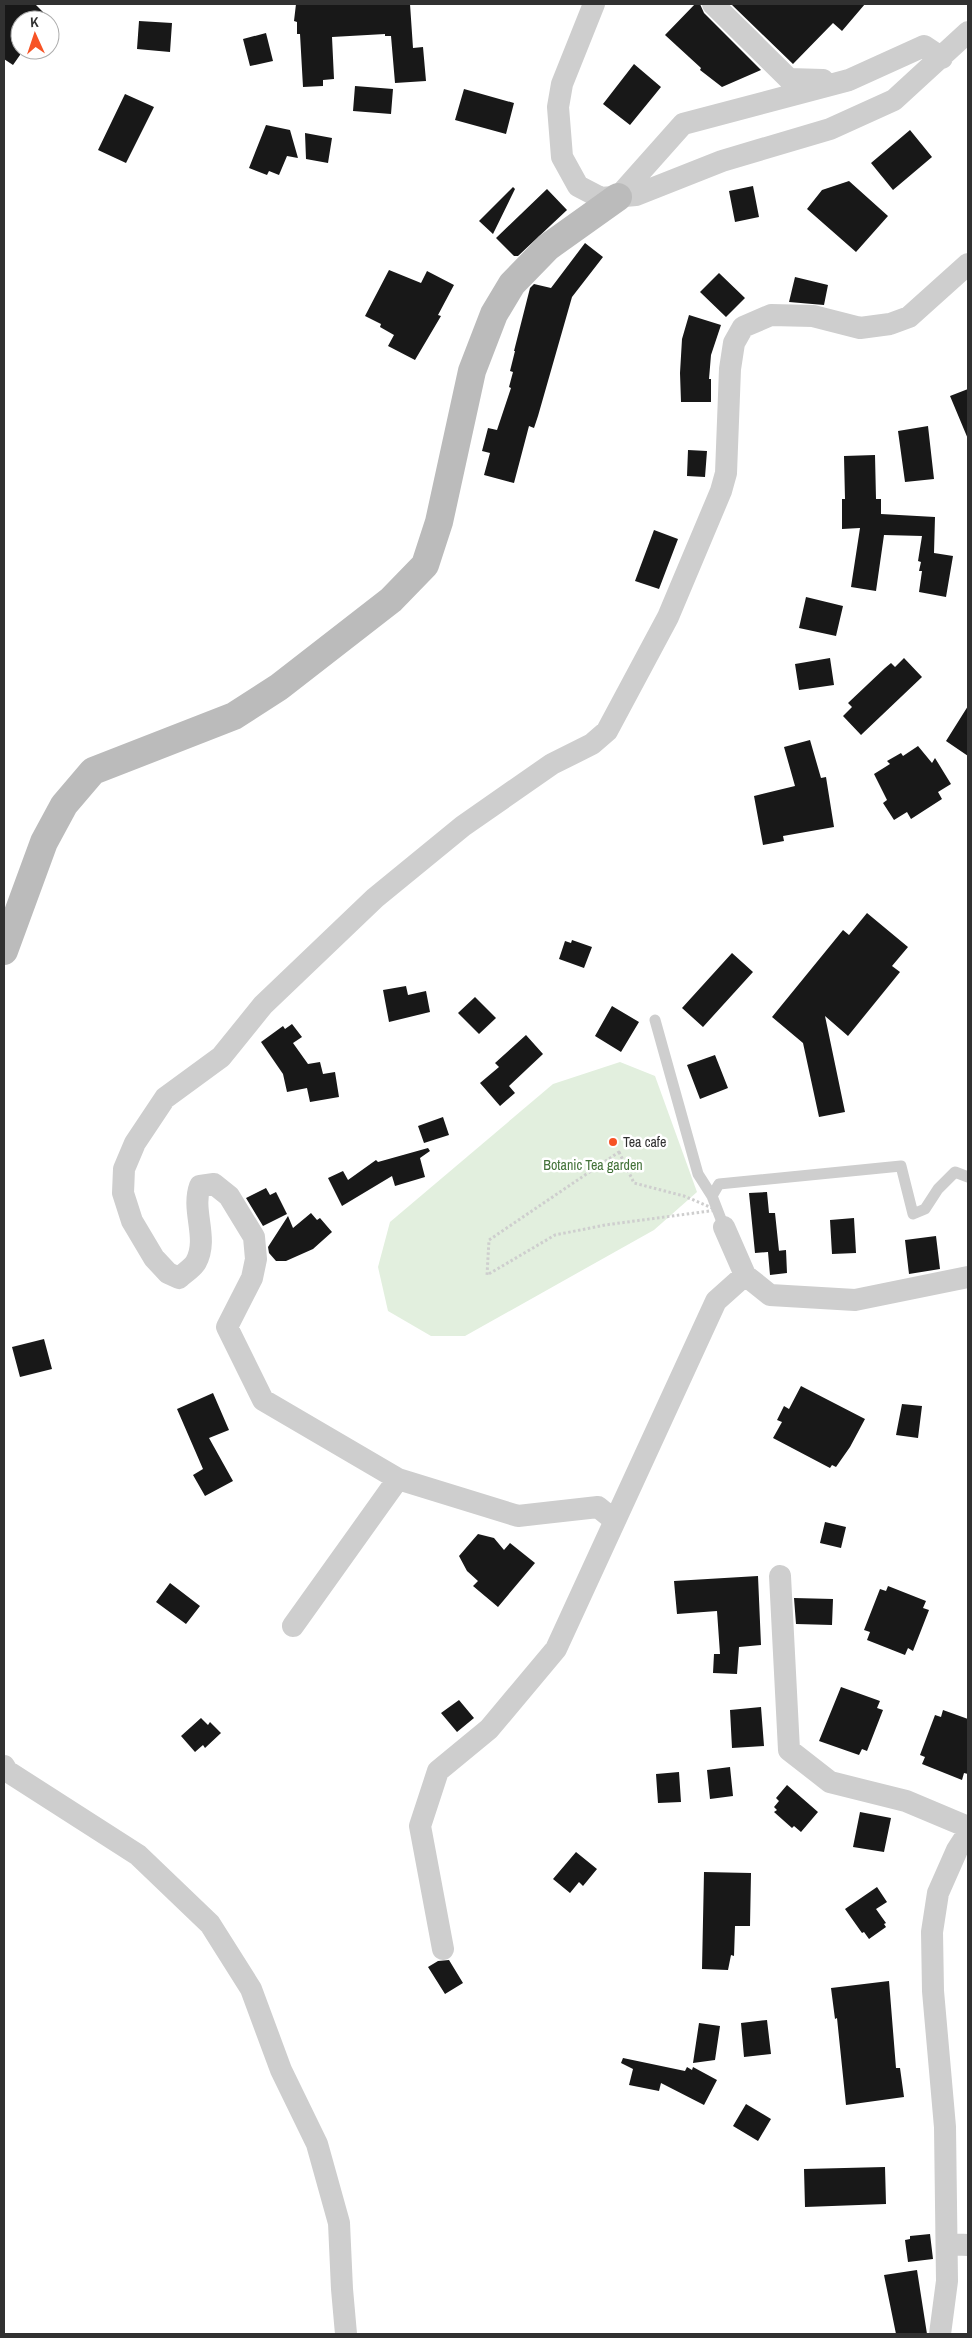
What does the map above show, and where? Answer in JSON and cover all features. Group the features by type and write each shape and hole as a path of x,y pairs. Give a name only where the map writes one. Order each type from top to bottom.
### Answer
{"street":[{"path":"594,4 562,84 558,108 562,157 578,186 601,198 636,194 722,161 830,129 894,100 942,58 968,32"},
{"path":"713,4 789,79 849,80"},
{"path":"4,951 44,842 64,805 93,771 234,716 279,687 391,600 425,565 439,522 472,372 494,314 512,284 548,247 618,197 683,124 849,80 924,46 942,58"},
{"path":"614,1520 598,1507 518,1516 398,1480 263,1400 227,1328 252,1278 256,1259 254,1237 229,1196 214,1184 200,1186 196,1196 202,1244 196,1262 178,1278 168,1273 154,1258 132,1221 123,1193 124,1169 135,1143 165,1098 221,1057 263,1005 375,898 464,826 552,764 592,744 607,731 668,617 722,491 726,472 730,369 734,343 743,326 772,315 813,316 860,328 890,324 909,316 968,264"},
{"path":"720,1219 745,1276 770,1294 855,1300 968,1276"},
{"path":"442,1949 420,1826 438,1771 489,1729 556,1649 716,1301 745,1276"},
{"path":"293,1626 398,1480"},
{"path":"780,1576 789,1750 830,1782 906,1800 968,1827"},
{"path":"4,1766 7,1771 138,1855 210,1924 251,1989 281,2070 317,2144 340,2224 342,2289 346,2334"},
{"path":"940,2334 947,2281 958,2244 933,1991 932,1932 938,1893 957,1850 968,1833"}],"lane":[{"path":"655,1020 698,1174 712,1196 720,1219"},
{"path":"712,1196 719,1184 901,1166 913,1214 925,1209 938,1189 955,1172 968,1178"}],"path":[{"path":"684,1196 634,1183 619,1152 489,1240 486,1276 555,1235 605,1225 720,1219"}],"green space":[{"name":"Botanic Tea garden","path":"620,1062 655,1076 697,1192 654,1230 465,1336 431,1336 388,1311 378,1267 390,1222 553,1084"}],"building":[{"path":"4,4 35,4 41,10 10,10 10,60 16,60 13,65 4,59"},
{"path":"296,4 410,4 413,48 423,47 426,81 395,83 391,36 385,36 385,34 332,37 334,79 323,80 323,86 303,87 300,34 297,34 297,22 294,21"},
{"path":"695,4 700,4 704,13 761,70 722,87 700,70 701,68 665,35"},
{"path":"731,4 865,4 842,31 833,23 793,64"},
{"path":"139,21 172,23 170,52 137,49"},
{"path":"266,33 273,61 250,66 243,39"},
{"path":"634,64 661,87 630,125 603,104"},
{"path":"355,86 393,89 391,114 353,111"},
{"path":"464,89 514,103 506,134 455,120"},
{"path":"125,94 154,107 126,163 98,150"},
{"path":"266,125 290,130 298,158 287,156 279,175 269,171 267,175 249,168"},
{"path":"910,130 932,157 893,190 871,163"},
{"path":"305,133 332,138 328,163 306,159"},
{"path":"849,181 888,216 856,252 807,209 822,190"},
{"path":"753,186 759,217 735,222 729,191"},
{"path":"513,187 515,189 493,234 479,221"},
{"path":"547,189 567,210 518,256 514,256 496,238"},
{"path":"585,243 603,257 572,297 538,416 534,428 529,426 514,483 484,475 490,453 482,451 488,428 497,430 511,388 509,387 513,372 510,371 530,288 534,284 551,288"},
{"path":"389,270 421,283 427,271 454,285 438,315 441,316 415,360 388,346 394,335 380,327 381,324 365,316"},
{"path":"719,273 745,298 726,317 700,292"},
{"path":"795,277 828,285 824,305 789,302"},
{"path":"689,315 721,325 711,355 709,379 711,379 711,402 681,402 682,339"},
{"path":"968,389 968,439 950,396"},
{"path":"928,426 934,479 905,482 898,431"},
{"path":"688,450 707,451 705,477 687,476"},
{"path":"875,455 876,499 881,499 881,514 935,517 934,553 953,556 946,597 919,592 922,571 919,571 921,562 918,561 922,536 884,535 876,591 851,587 860,528 842,529 842,499 845,499 844,456"},
{"path":"654,530 678,539 659,589 635,581"},
{"path":"806,597 843,606 836,636 799,628"},
{"path":"830,658 834,685 799,690 795,664"},
{"path":"904,658 922,677 861,735 843,716 852,707 848,703 891,663 895,667"},
{"path":"968,706 968,756 946,741"},
{"path":"810,740 821,778 826,777 834,827 783,836 784,841 763,845 754,796 795,786 784,747"},
{"path":"918,746 932,763 935,758 951,784 938,792 942,799 911,819 907,812 894,820 883,803 887,800 874,774 890,764 887,761 901,753 903,756"},
{"path":"867,913 908,947 892,966 900,972 848,1036 825,1016 845,1112 819,1117 803,1043 772,1017 843,930 849,935"},
{"path":"572,940 592,947 584,968 559,959 565,941 571,943"},
{"path":"732,953 753,972 703,1027 682,1008"},
{"path":"406,986 408,995 426,991 430,1012 389,1022 383,990"},
{"path":"475,997 496,1018 479,1034 458,1013"},
{"path":"612,1006 639,1022 621,1052 595,1036"},
{"path":"292,1024 302,1037 293,1043 308,1064 320,1062 323,1074 335,1072 339,1097 310,1102 307,1088 287,1092 283,1074 261,1042 283,1026 285,1029"},
{"path":"526,1035 543,1054 509,1086 515,1093 500,1106 480,1083 499,1067 495,1063"},
{"path":"715,1055 728,1088 700,1099 687,1065"},
{"path":"443,1117 449,1135 424,1143 418,1126"},
{"path":"428,1148 430,1151 420,1158 425,1177 395,1186 392,1176 342,1206 328,1178 343,1171 348,1180 376,1160 378,1162"},
{"path":"266,1188 270,1195 276,1192 287,1214 263,1226 246,1198"},
{"path":"767,1192 769,1213 775,1213 779,1251 755,1253 749,1193"},
{"path":"311,1213 317,1220 320,1218 332,1232 313,1249 286,1261 276,1261 269,1253 268,1247 288,1216 293,1228"},
{"path":"854,1218 856,1253 832,1254 830,1220"},
{"path":"936,1236 940,1269 909,1274 905,1240"},
{"path":"786,1250 787,1273 770,1275 768,1252"},
{"path":"44,1339 52,1369 20,1377 12,1347"},
{"path":"801,1386 865,1419 850,1447 836,1467 832,1465 830,1468 773,1438 782,1422 777,1420 784,1406 789,1409"},
{"path":"213,1393 229,1430 209,1438 233,1481 205,1496 193,1475 203,1469 177,1409"},
{"path":"902,1404 922,1406 918,1438 896,1435"},
{"path":"825,1522 846,1527 841,1548 820,1543"},
{"path":"478,1534 494,1538 504,1550 510,1543 535,1563 498,1607 473,1586 478,1581 467,1571 459,1556"},
{"path":"758,1576 761,1645 739,1647 737,1674 713,1673 714,1654 720,1654 717,1611 677,1614 674,1581"},
{"path":"170,1583 200,1606 186,1624 156,1602"},
{"path":"888,1586 926,1601 923,1608 929,1610 913,1651 908,1648 905,1655 867,1640 870,1632 864,1630 880,1589 886,1591"},
{"path":"794,1598 833,1599 832,1625 796,1624"},
{"path":"841,1687 880,1701 877,1708 883,1710 867,1751 862,1749 859,1755 819,1741"},
{"path":"459,1700 474,1718 457,1732 441,1713"},
{"path":"761,1707 764,1746 732,1748 730,1710"},
{"path":"943,1710 968,1719 968,1774 964,1773 962,1780 922,1764 925,1757 920,1755 935,1715 941,1717"},
{"path":"201,1718 208,1725 210,1722 221,1733 205,1748 203,1745 195,1752 181,1736"},
{"path":"730,1767 733,1796 710,1799 707,1770"},
{"path":"679,1772 681,1802 658,1803 656,1774"},
{"path":"787,1785 818,1812 801,1832 794,1826 792,1828 774,1812 777,1810 774,1807 779,1801 776,1798"},
{"path":"860,1812 891,1818 884,1852 853,1847"},
{"path":"576,1852 597,1869 583,1886 579,1882 570,1893 553,1879"},
{"path":"704,1872 751,1873 750,1926 735,1926 734,1956 731,1955 728,1970 702,1969"},
{"path":"877,1887 887,1902 876,1909 886,1923 884,1924 886,1927 869,1939 864,1932 862,1933 845,1909"},
{"path":"449,1960 463,1983 445,1994 428,1967 438,1961"},
{"path":"889,1981 896,2068 900,2068 904,2097 846,2105 837,2018 835,2019 831,1988"},
{"path":"767,2020 771,2054 744,2057 741,2023"},
{"path":"699,2023 720,2026 715,2060 693,2063"},
{"path":"623,2058 685,2071 687,2067 692,2070 693,2067 717,2080 704,2105 661,2083 659,2091 629,2085 633,2069 621,2063"},
{"path":"746,2104 771,2119 758,2141 733,2126"},
{"path":"885,2167 886,2204 805,2207 804,2169"},
{"path":"930,2234 933,2259 908,2262 905,2240 910,2239 910,2236"},
{"path":"917,2270 927,2334 896,2334 884,2275"}],"place":[{"name":"Tea cafe","path":"613,1142"}]}
